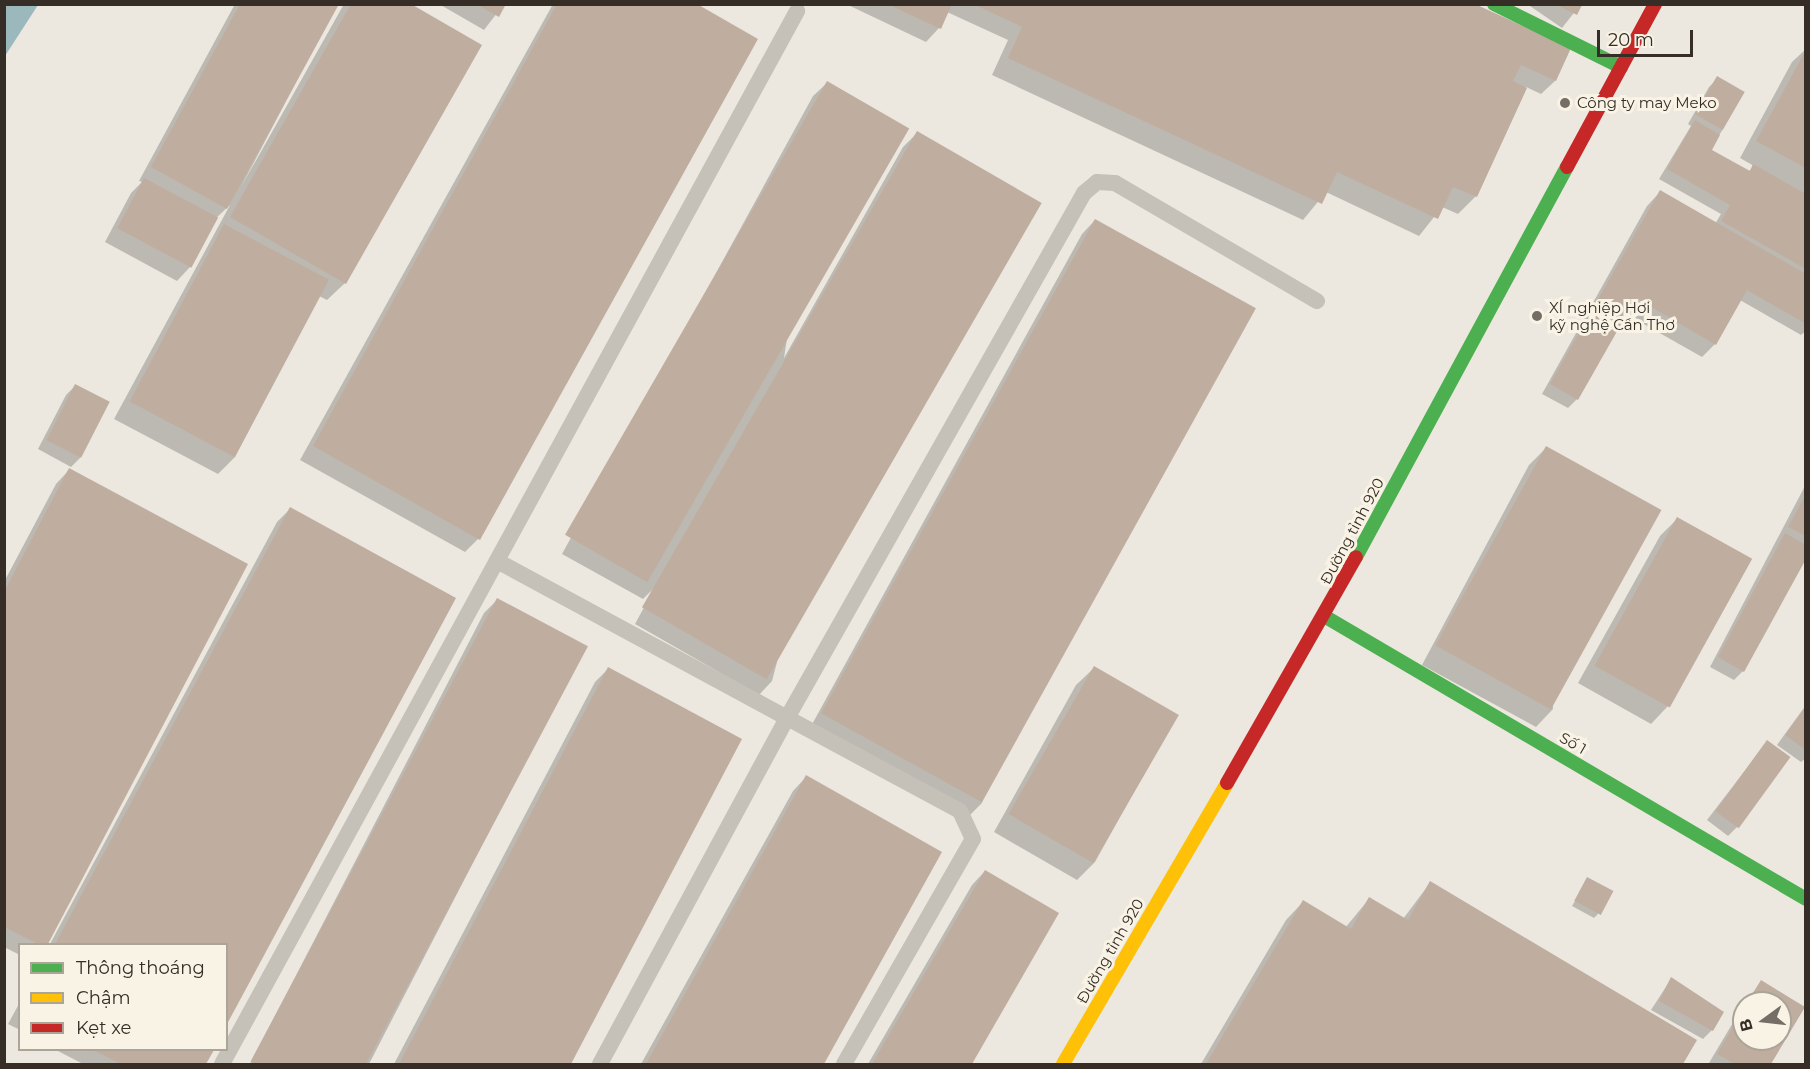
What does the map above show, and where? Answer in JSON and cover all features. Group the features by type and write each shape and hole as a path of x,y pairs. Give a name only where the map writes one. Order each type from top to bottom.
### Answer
{"main road":[{"path":"1494,4 1621,67"},
{"name":"Đường tỉnh 920","path":"1063,1065 1324,616 1655,4"},
{"name":"Số 1","path":"1324,616 1806,899"}],"lane":[{"path":"222,1065 797,11"},
{"path":"600,1065 787,718 1084,193 1098,182 1115,183 1317,302"},
{"path":"497,561 960,810 973,839 844,1065"}],"water":[{"path":"4,5 38,5 5,56"}],"building":[{"path":"240,4 339,4 227,209 151,167"},
{"path":"351,4 411,4 482,45 346,284 230,217"},
{"path":"476,4 506,4 499,17"},
{"path":"557,4 697,4 758,39 480,540 313,446"},
{"path":"887,4 952,4 941,29"},
{"path":"973,4 1475,4 1571,48 1556,81 1521,65 1513,81 1527,88 1477,197 1453,187 1438,219 1337,172 1322,204 1008,58 1022,27"},
{"path":"1557,5 1582,5 1577,15"},
{"path":"1806,50 1806,168 1756,141"},
{"path":"1717,76 1745,92 1723,130 1695,114"},
{"path":"827,81 909,128 647,582 565,535"},
{"path":"1695,120 1720,135 1712,150 1750,171 1753,164 1806,194 1806,269 1721,221 1730,205 1667,169"},
{"path":"917,131 1042,203 767,679 642,607"},
{"path":"144,178 218,217 191,268 117,228"},
{"path":"1660,190 1806,274 1806,324 1747,290 1716,345 1636,298 1578,400 1550,384"},
{"path":"1095,219 1256,308 982,802 821,713"},
{"path":"224,224 329,280 235,457 130,401"},
{"path":"75,384 110,402 81,458 46,440"},
{"path":"1546,446 1661,510 1551,709 1435,645"},
{"path":"69,468 248,564 49,943 36,943 4,927 4,592"},
{"path":"1806,494 1806,536 1788,527"},
{"path":"290,507 456,598 228,1022 228,943 56,943"},
{"path":"1677,517 1752,559 1670,707 1595,666"},
{"path":"1785,533 1806,545 1806,559 1744,672 1718,657"},
{"path":"497,598 588,646 366,1064 255,1064 251,1062"},
{"path":"1094,666 1179,715 1093,863 1008,814"},
{"path":"608,667 742,739 571,1064 399,1064"},
{"path":"1806,706 1806,750 1785,735"},
{"path":"1767,740 1790,757 1739,828 1715,811"},
{"path":"806,775 942,852 824,1064 646,1064"},
{"path":"985,870 1059,913 972,1064 872,1064"},
{"path":"1587,877 1613,891 1601,915 1574,901"},
{"path":"1430,881 1697,1040 1683,1064 1206,1064 1303,900 1351,929 1369,897 1408,920"},
{"path":"1671,977 1724,1012 1713,1031 1659,1001"},
{"path":"1761,980 1779,991 1754,991"},
{"path":"1792,999 1805,1007 1792,1029"},
{"path":"1732,1028 1732,1051 1779,1051 1771,1064 1735,1064 1717,1054"},
{"path":"95,1051 213,1051 206,1064 121,1064"}],"traffic: fast":[{"path":"1494,4 1621,67"},
{"path":"1356,557 1567,167"},
{"path":"1324,616 1806,899"}],"traffic: slow":[{"path":"1063,1064 1227,783"}],"traffic: jam":[{"path":"1567,167 1655,4"},
{"path":"1227,783 1356,557"}],"place":[{"name":"Công ty may Meko","path":"1565,103"},
{"name":"XÍ nghiệp Hơi kỹ nghệ Cần Thơ","path":"1537,316"}]}
